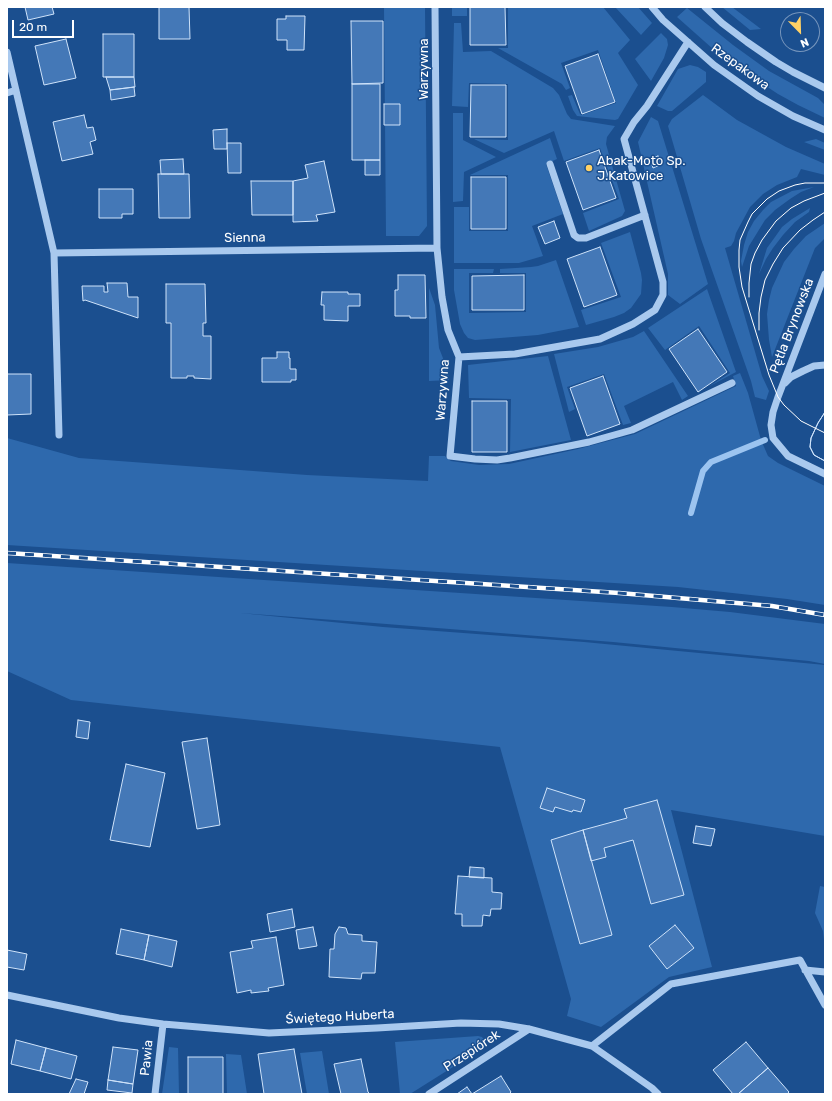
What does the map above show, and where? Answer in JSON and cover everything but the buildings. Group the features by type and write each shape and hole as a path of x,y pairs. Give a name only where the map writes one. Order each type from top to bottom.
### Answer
{"street":[{"name":"Warzywna","path":"435,7 437,248 442,297 448,330 459,357 450,456 497,460 589,442 632,430 732,383"},
{"name":"Rzepakowa","path":"652,7 663,20 714,65 758,96 793,116 825,130"},
{"name":"Rzepakowa","path":"705,7 728,28 776,62 825,88"},
{"path":"459,357 515,354 600,339 633,324 655,310 663,295 663,282 624,139 688,42"},
{"path":"7,52 54,253 59,435"},
{"path":"7,93 16,90"},
{"path":"550,164 574,235 578,238 586,238 645,215"},
{"name":"Sienna","path":"54,253 437,248"},
{"name":"Pętla Brynowska","path":"825,274 773,412 771,426 773,438 788,456 825,474"},
{"name":"Pętla Brynowska","path":"782,387 791,377 814,366 825,365"},
{"path":"592,1046 671,984 800,960 825,1005"},
{"path":"806,970 825,972"},
{"name":"Świętego Huberta","path":"7,995 119,1018 163,1024 269,1033 461,1023 499,1024 529,1029 592,1046 652,1088 658,1094"},
{"name":"Pawia","path":"155,1094 163,1024"},
{"name":"Przepiórek","path":"429,1094 529,1029"}],"shaded area":[{"path":"384,7 425,7 427,226 419,236 386,236"},
{"path":"452,7 467,7 467,16 452,16"},
{"path":"508,7 603,7 630,40 618,53 638,85 618,119 615,120 577,116 568,96 572,95 580,114 582,115 616,103 598,50 561,63 570,88 566,90 562,84 498,48 508,48"},
{"path":"615,7 638,7 652,23 641,35"},
{"path":"722,7 732,7 761,29 750,30"},
{"path":"687,8 733,45 769,71 818,98 825,105 825,118 778,94 722,57 677,17"},
{"path":"454,23 461,23 463,52 491,51 553,88 559,95 567,114 571,119 615,126 607,137 606,144 625,211 622,216 589,231 583,213 619,199 600,148 564,161 554,131 504,153 474,139 508,140 508,84 469,83 468,107 452,106"},
{"path":"661,33 667,39 668,45 664,58 651,81 635,59"},
{"path":"690,65 698,67 706,72 706,82 672,111 668,111 657,106 678,69"},
{"path":"703,95 737,120 786,147 825,164 825,175 801,169 797,177 777,185 763,194 750,207 731,246 725,248 762,376 769,391 766,400 755,397 751,381 701,239 668,126 672,119"},
{"path":"453,113 463,113 463,140 496,157 464,172 463,201 453,202"},
{"path":"651,117 658,121 708,284 680,304 668,295 668,274 638,142"},
{"path":"550,138 557,159 546,164 563,214 532,226 543,256 519,263 454,263 454,207 469,207 469,231 508,231 508,175 470,175"},
{"path":"816,139 825,143 825,150 804,142"},
{"path":"814,187 801,192 790,199 775,210 765,220 749,246 742,267 741,261 748,232 754,221 763,210 771,202 792,191"},
{"path":"810,208 809,212 795,222 783,235 766,259 759,274 767,248 782,227"},
{"path":"825,223 825,238 815,248 772,357 767,314 772,288 784,262 794,249 806,236"},
{"path":"630,232 641,273 641,294 631,308 624,313 586,325 581,310 621,297 601,243"},
{"path":"556,260 579,327 538,335 475,340 468,338 460,324 454,290 454,269 494,269 493,273 469,273 469,313 526,312 526,273 500,273 500,269 538,266"},
{"path":"429,288 435,305 439,348 448,371 449,380 429,381"},
{"path":"707,289 736,372 708,387 730,373 699,326 665,350 648,328"},
{"path":"644,331 688,396 682,400 673,382 624,406 631,423 623,425 604,374 567,387 575,409 569,412 554,354 598,347 633,337"},
{"path":"548,356 571,440 510,452 511,399 469,398 468,365"},
{"path":"740,373 748,393 761,440 768,456 778,463 825,486 825,605 787,599 678,587 7,545 7,438 79,458 307,475 428,481 429,456 445,456 451,461 479,465 509,464 578,449 635,434 736,386 733,376"},
{"path":"7,563 672,607 730,612 825,624 825,664 809,661 613,642 240,613 383,627 584,642 825,665 825,836 671,810 712,967 669,977 601,1027 567,1016 571,999 500,747 71,700 7,671"},
{"path":"820,886 825,887 824,940 823,931 815,913"},
{"path":"478,1036 482,1037 485,1041 484,1046 480,1050 410,1094 400,1094 395,1042"},
{"path":"169,1047 178,1048 179,1094 162,1094"},
{"path":"322,1051 329,1094 307,1094 300,1053"},
{"path":"226,1054 241,1055 247,1094 227,1094"}],"waterway":[{"path":"691,513 703,471 711,462 765,440"}],"tram line":[{"path":"825,183 805,183 795,185 779,191 767,199 752,214 740,240 739,250 739,267 742,287 769,375 778,397 784,405 801,421 825,433"},
{"path":"749,297 751,264 762,240 776,221 791,208 825,193"},
{"path":"759,330 761,297 765,280 773,264 783,248 800,230 825,212"}],"railway":[{"path":"7,553 619,593 772,606 825,615"}],"place":[{"name":"Abak-Moto Sp. J.Katowice","path":"589,168"}]}
